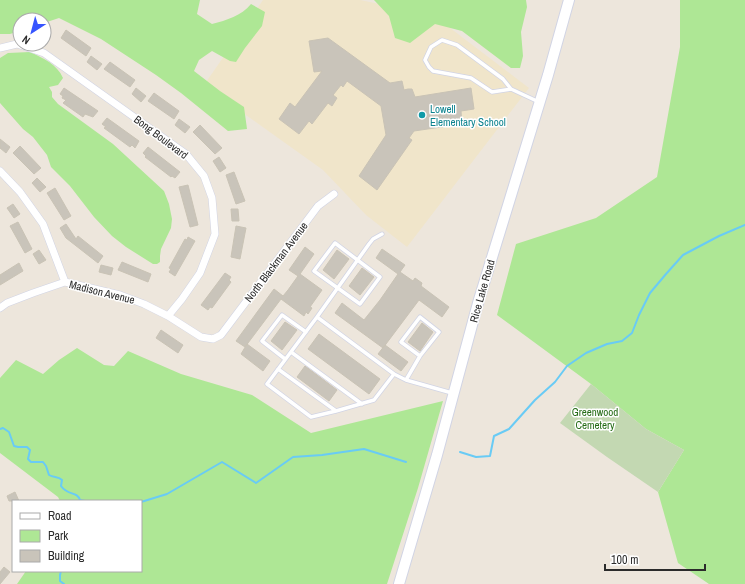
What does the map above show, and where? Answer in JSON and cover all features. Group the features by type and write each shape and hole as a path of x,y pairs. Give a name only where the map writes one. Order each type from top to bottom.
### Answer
{"main road":[{"name":"Rice Lake Road","path":"399,584 478,302 569,0"}],"street":[{"name":"Bong Boulevard","path":"0,48 17,44 44,53 186,154 204,176 212,198 216,234 200,273 168,316"},
{"path":"0,171 20,192 43,224 65,282"},
{"name":"North Blackman Avenue","path":"222,335 318,206 334,194"},
{"name":"Madison Avenue","path":"0,308 7,303 65,282 120,295 144,304 168,316 201,337 213,339 222,335"}],"lane":[{"path":"511,88 492,92 471,78 433,71 425,60 431,47 442,40 457,45 503,78 511,88 539,103"},
{"path":"382,234 373,239 267,384 311,417 374,400 394,374"},
{"path":"335,244 380,276 360,304 338,288 314,271 335,244"},
{"path":"286,359 262,341 282,314 306,332"},
{"path":"316,317 394,374 406,380 453,393"},
{"path":"406,380 420,356 439,332 420,317 401,342 420,356"},
{"path":"291,352 362,404"},
{"path":"278,368 336,411"}],"shaded area":[{"path":"263,0 360,0 433,15 529,88 407,247 366,215 323,170 204,85"}],"green space":[{"path":"0,0 200,0 197,14 212,24 238,15 251,4 265,12 262,26 236,62 230,61 212,51 199,60 194,71 244,107 247,129 228,131 181,93 101,39 59,18 52,20 52,12 12,12 12,33 0,34"},
{"path":"374,0 526,0 527,7 521,32 523,56 520,68 511,68 462,31 435,24 410,43 395,38 389,16"},
{"path":"680,0 745,0 745,584 709,584 678,563 658,492 684,450 646,429 591,384 497,315 516,244 596,218 657,177 680,47"},
{"path":"30,52 53,65 63,78 58,85 49,87 52,92 52,97 58,104 113,144 164,191 169,204 172,219 171,228 161,249 160,262 153,264 112,236 94,217 70,186 51,167 47,155 33,137 23,129 0,103 0,58 8,53"},
{"path":"77,348 104,365 114,366 128,351 181,374 252,395 311,433 443,401 418,488 387,584 17,584 25,572 142,572 142,500 60,500 58,497 0,453 0,378 16,360 43,374 59,360"},
{"name":"Greenwood Cemetery","path":"591,384 646,429 684,450 658,492 560,423"}],"building":[{"path":"66,30 91,48 86,56 61,38"},
{"name":"Lowell Elementary School","path":"328,38 390,83 402,81 404,90 412,89 415,97 471,88 474,109 461,111 462,124 414,131 409,138 412,140 377,190 359,176 386,135 381,106 347,81 343,87 341,85 333,95 337,98 332,106 328,103 312,124 309,121 299,134 279,119 290,103 295,107 322,71 314,72 309,41"},
{"path":"91,56 102,64 97,70 87,62"},
{"path":"110,62 135,80 130,87 104,69"},
{"path":"64,88 98,111 93,117 85,114 83,117 63,103 66,100 62,98 63,96 60,94"},
{"path":"136,88 146,96 141,102 132,94"},
{"path":"154,93 179,111 174,119 148,101"},
{"path":"107,118 139,141 135,148 132,145 130,147 104,128 106,127 102,124"},
{"path":"179,119 190,127 185,133 175,125"},
{"path":"200,125 222,148 215,154 193,132"},
{"path":"0,139 10,147 6,153 0,148"},
{"path":"20,146 41,168 34,174 13,153"},
{"path":"148,147 180,172 175,178 172,176 171,177 145,157 146,156 143,153"},
{"path":"219,157 226,168 220,172 213,161"},
{"path":"234,172 245,201 236,204 226,175"},
{"path":"37,178 46,187 40,192 32,183"},
{"path":"188,185 198,225 190,227 179,187"},
{"path":"55,188 71,216 64,220 47,193"},
{"path":"13,204 20,214 14,218 7,208"},
{"path":"231,209 238,209 239,221 232,221"},
{"path":"18,222 32,249 25,253 10,226"},
{"path":"66,224 76,239 78,236 103,256 98,263 66,238 60,228"},
{"path":"236,226 246,228 240,259 231,257"},
{"path":"188,237 195,241 175,276 169,272 171,269 169,268 185,239 187,240"},
{"path":"305,247 314,254 300,274 322,290 310,307 312,308 308,314 306,312 304,316 281,299 245,347 236,341 274,289 283,296 288,290 298,276 289,270"},
{"path":"382,249 405,265 400,272 413,281 415,278 422,283 421,286 449,307 442,317 419,300 383,348 335,313 342,303 364,320 380,300 398,274 376,258"},
{"path":"39,250 46,260 39,264 33,254"},
{"path":"337,250 349,259 334,279 323,270"},
{"path":"122,262 151,274 148,282 118,270"},
{"path":"19,263 23,271 0,285 0,275"},
{"path":"101,265 113,268 111,275 99,272"},
{"path":"362,268 374,277 360,295 349,286"},
{"path":"225,273 231,277 229,280 231,282 212,308 210,307 208,310 201,305"},
{"path":"285,322 297,330 282,350 271,341"},
{"path":"422,323 433,332 420,351 408,342"},
{"path":"161,330 183,345 178,353 156,338"},
{"path":"319,334 380,379 369,394 308,349"},
{"path":"247,344 270,361 263,371 241,354"},
{"path":"385,345 408,362 401,371 378,354"},
{"path":"305,366 337,390 329,401 297,377"},
{"path":"15,492 19,500 9,501 7,496"},
{"path":"4,567 10,572 0,584 0,572"}],"waterway":[{"path":"460,452 476,457 490,456 494,436 509,429 535,400 555,382 567,366 586,353 607,344 622,341 632,333 650,293 683,255 719,236 745,225"},
{"path":"0,429 3,428 9,432 14,446 27,447 30,450 28,459 31,462 43,462 49,475 62,480 61,486 66,491 77,495 80,500"},
{"path":"142,502 167,494 222,462 256,483 293,457 322,455 364,449 406,462"},
{"path":"61,572 60,581 64,584"}],"place":[{"name":"Lowell Elementary School","path":"422,115"}]}
